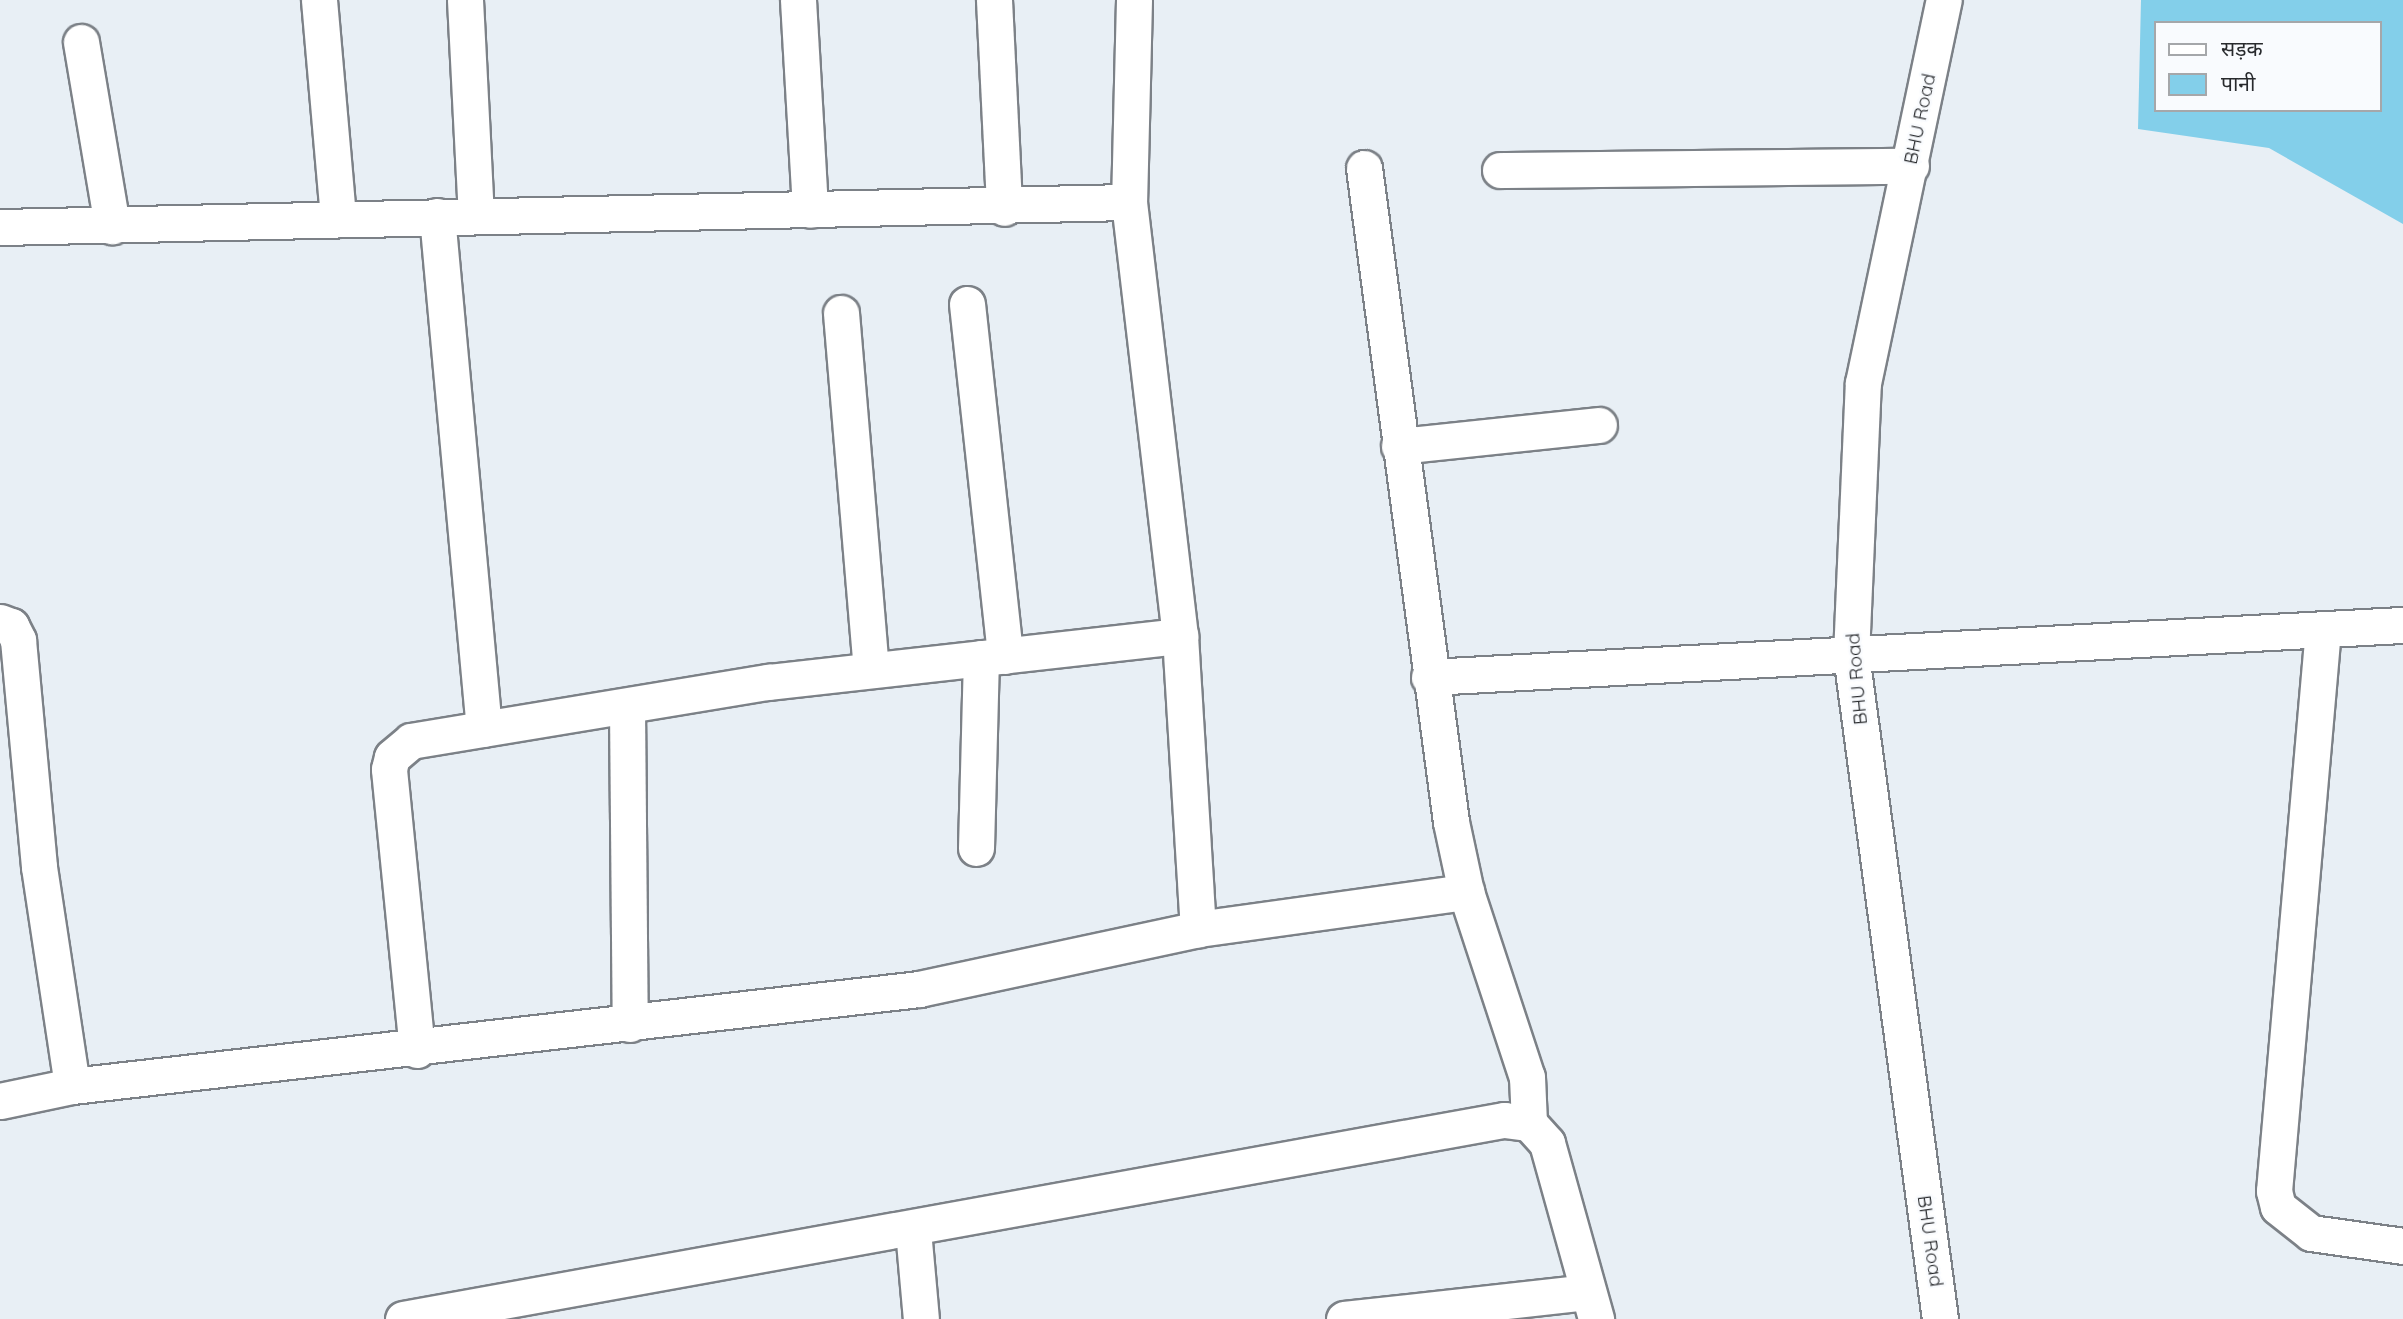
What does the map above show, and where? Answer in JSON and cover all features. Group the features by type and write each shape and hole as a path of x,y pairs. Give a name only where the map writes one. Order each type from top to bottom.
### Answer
{"street":[{"path":"319,0 338,219"},
{"path":"465,0 476,216"},
{"path":"798,0 810,210"},
{"path":"994,0 1004,208"},
{"path":"1134,0 1129,202 1180,636 1198,929"},
{"name":"BHU Road","path":"1940,1319 1851,655 1863,383 1944,0"},
{"path":"81,42 113,226"},
{"path":"1500,170 1910,166"},
{"path":"1344,1319 1591,1306 1547,1143 1529,1123 1527,1077 1466,892 1429,677 1364,168"},
{"path":"0,228 437,216 1004,208 1129,202"},
{"path":"437,216 484,730"},
{"path":"967,304 993,657 976,848"},
{"path":"841,313 871,670"},
{"path":"1399,446 1599,425"},
{"path":"0,622 11,626 18,640 39,867 72,1086"},
{"path":"1429,677 2403,625"},
{"path":"2323,629 2274,1191 2278,1207 2311,1233 2403,1246"},
{"path":"417,1050 389,769 392,757 411,741 627,708 769,682 1180,636"},
{"path":"627,708 630,1024"},
{"path":"0,1101 72,1086 417,1050 919,989 1198,929 1466,892"},
{"path":"403,1319 499,1311 913,1230 1504,1120 1529,1123"},
{"path":"913,1230 921,1319"}],"water":[{"path":"2141,0 2403,0 2403,224 2269,148 2138,129"}]}
